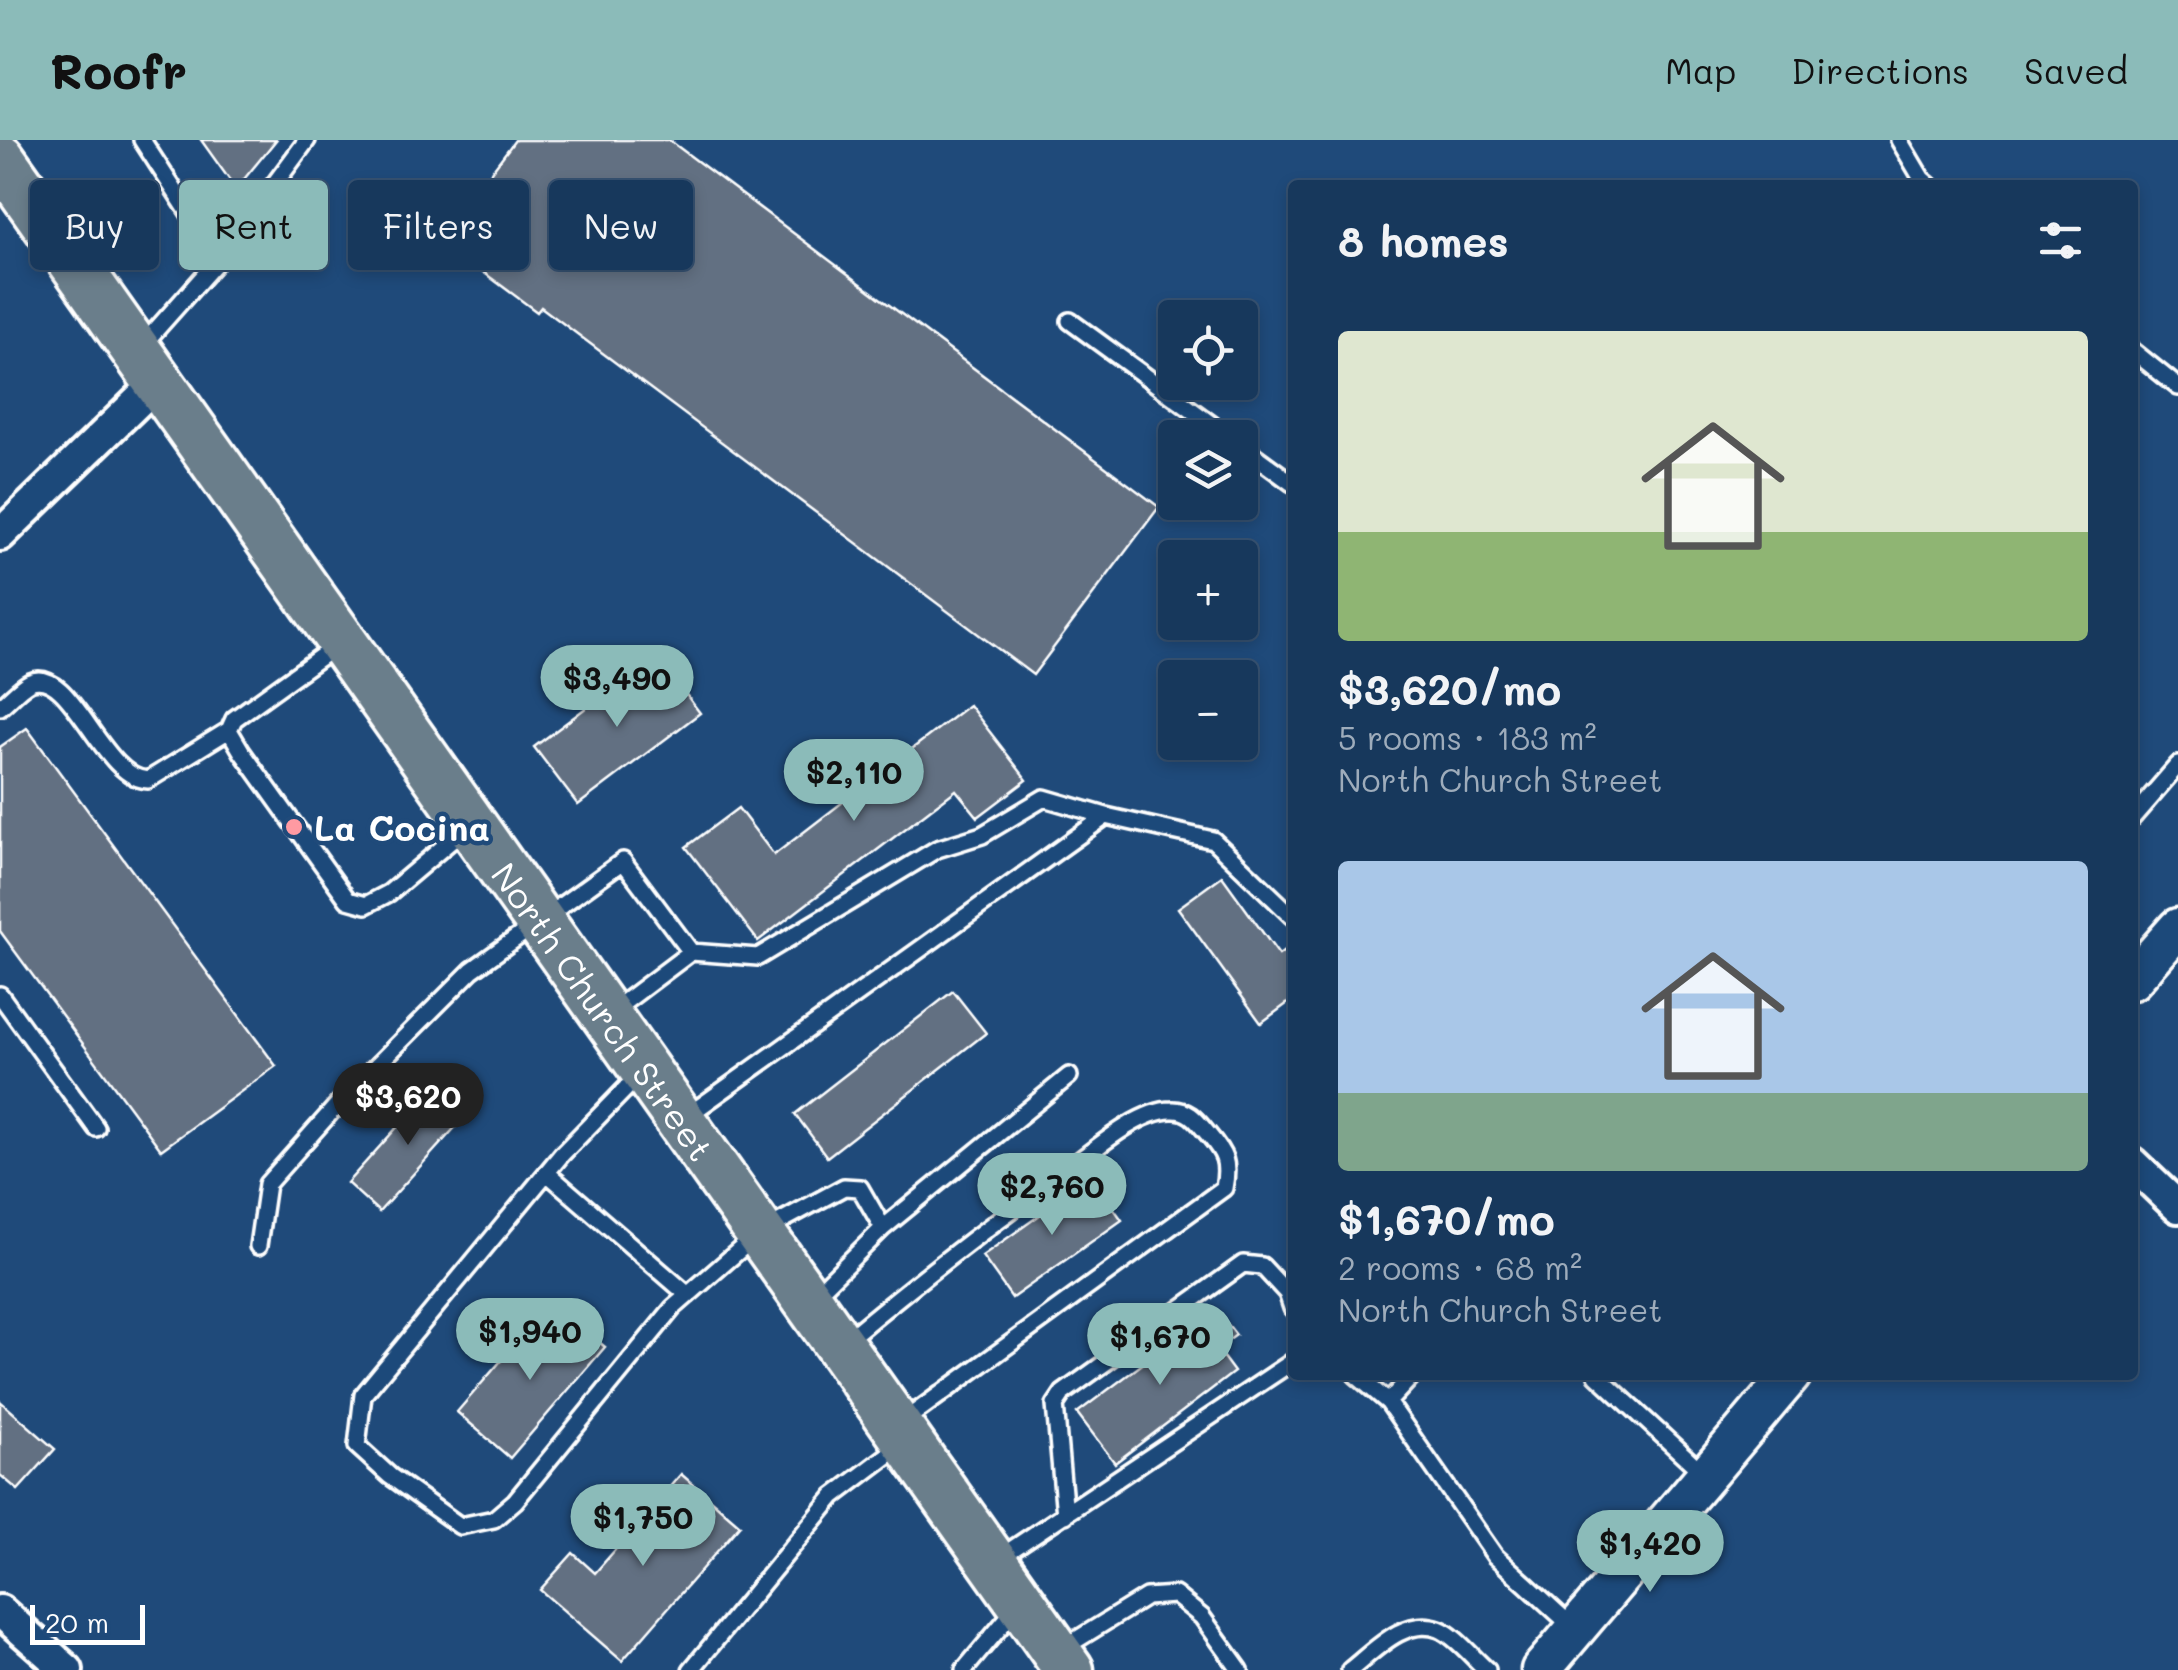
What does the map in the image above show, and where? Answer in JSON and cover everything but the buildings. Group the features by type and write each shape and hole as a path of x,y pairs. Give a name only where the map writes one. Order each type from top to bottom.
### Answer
{"main road":[{"name":"North Church Street","path":"0,158 1063,1661"}],"street":[{"path":"0,535 147,367"},
{"path":"2138,973 2178,928"},
{"path":"2138,1169 2178,1206"},
{"path":"1541,1670 1787,1380"},
{"path":"0,1611 67,1670"}],"lane":[{"path":"142,140 179,197"},
{"path":"277,180 307,140"},
{"path":"1899,140 1923,180"},
{"path":"147,367 211,270"},
{"path":"1070,321 1205,420"},
{"path":"2138,355 2178,387"},
{"path":"1258,458 1288,480"},
{"path":"0,708 30,682 46,680 60,690 118,766 135,779 148,780 230,730 234,718 340,642"},
{"path":"230,730 348,900 366,905 389,894 469,826"},
{"path":"2138,811 2178,765"},
{"path":"605,1016 691,952 758,958 937,848 982,835 1044,798 1213,840 1288,912"},
{"path":"680,1122 1106,816"},
{"path":"258,1246 267,1184 339,1103 472,970 623,861 691,952"},
{"path":"0,995 96,1128"},
{"path":"644,1070 547,1172 363,1395 357,1446 390,1476 460,1526 494,1520 515,1501 673,1308 759,1233 844,1186 860,1188 883,1228"},
{"path":"808,1302 883,1228 1069,1076"},
{"path":"691,1670 834,1496 902,1433 1224,1188 1228,1167 1218,1146 1190,1113 1173,1109 1154,1113 1123,1130 958,1247 840,1346"},
{"path":"547,1172 688,1294"},
{"path":"1065,1516 1055,1405 1063,1393 1243,1264 1262,1266 1288,1296"},
{"path":"993,1562 1288,1365"},
{"path":"1362,1380 1388,1402 1495,1556 1576,1630"},
{"path":"1388,1402 1408,1380"},
{"path":"1602,1380 1706,1477"},
{"path":"1063,1661 1146,1598 1176,1595 1202,1617 1240,1670"},
{"path":"964,1670 1022,1601"},
{"path":"1350,1670 1394,1634 1420,1626 1441,1629 1487,1670"}],"place":[{"name":"La Cocina","path":"294,827"}]}
